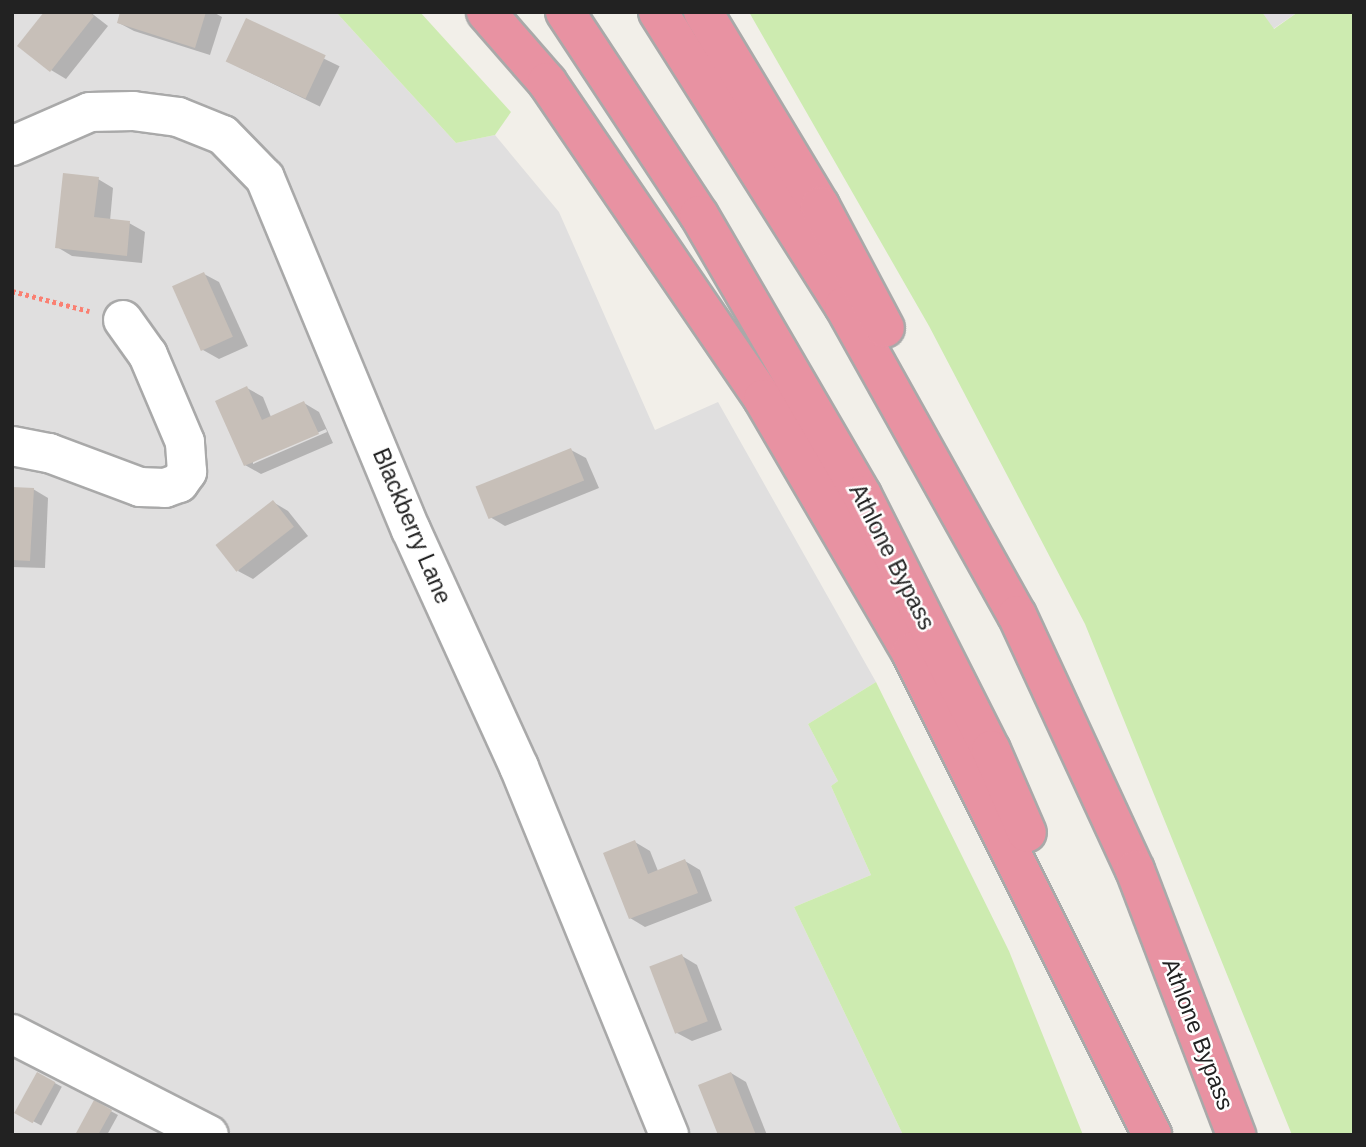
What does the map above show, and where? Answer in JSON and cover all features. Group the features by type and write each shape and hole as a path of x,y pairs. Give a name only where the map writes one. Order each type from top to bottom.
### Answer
{"highway":[{"path":"486,12 547,82 763,399 911,652 1153,1135"},
{"name":"Athlone Bypass","path":"565,12 699,215 862,495 992,750 1153,1135"},
{"name":"Athlone Bypass","path":"658,12 844,306 1017,615 1135,870 1236,1135"},
{"path":"703,12 820,206 957,461 1017,615"}],"street":[{"name":"Blackberry Lane","path":"12,146 90,112 133,111 178,117 223,135 265,178 411,530 530,792 669,1135"},
{"path":"12,446 49,453 140,487 165,488 179,483 187,472 185,442 148,355 123,320"},
{"path":"12,1034 209,1135"}],"path":[{"path":"12,291 123,320"}],"shaded area":[{"path":"12,12 336,12 456,143 495,135 559,212 655,430 718,402 876,682 808,724 838,781 831,786 871,875 794,907 903,1135 12,1135"},
{"path":"1262,12 1298,12 1273,29"}],"green space":[{"path":"336,12 420,12 511,112 495,135 456,143"},
{"path":"749,12 1262,12 1274,29 1298,12 1354,12 1354,1135 1292,1135 1085,624 929,326"},
{"path":"876,682 1009,951 1083,1135 903,1135 794,907 871,875 831,786 838,781 808,724"}],"building":[{"path":"44,12 89,12 94,16 50,72 17,46"},
{"path":"120,12 206,12 195,48 117,23"},
{"path":"246,18 326,55 305,99 226,62"},
{"path":"63,173 99,177 94,217 130,221 127,256 55,248"},
{"path":"204,272 233,337 201,351 172,286"},
{"path":"247,386 262,420 304,401 319,434 244,466 215,401"},
{"path":"571,448 584,480 489,519 476,487"},
{"path":"12,487 34,488 30,561 12,560"},
{"path":"273,500 294,527 236,572 215,545"},
{"path":"635,840 648,874 685,859 698,893 629,919 603,853"},
{"path":"682,954 708,1021 675,1034 649,967"},
{"path":"37,1072 55,1082 33,1123 14,1113"},
{"path":"731,1072 756,1135 718,1135 698,1085"},
{"path":"94,1100 112,1110 98,1135 75,1135"}]}
